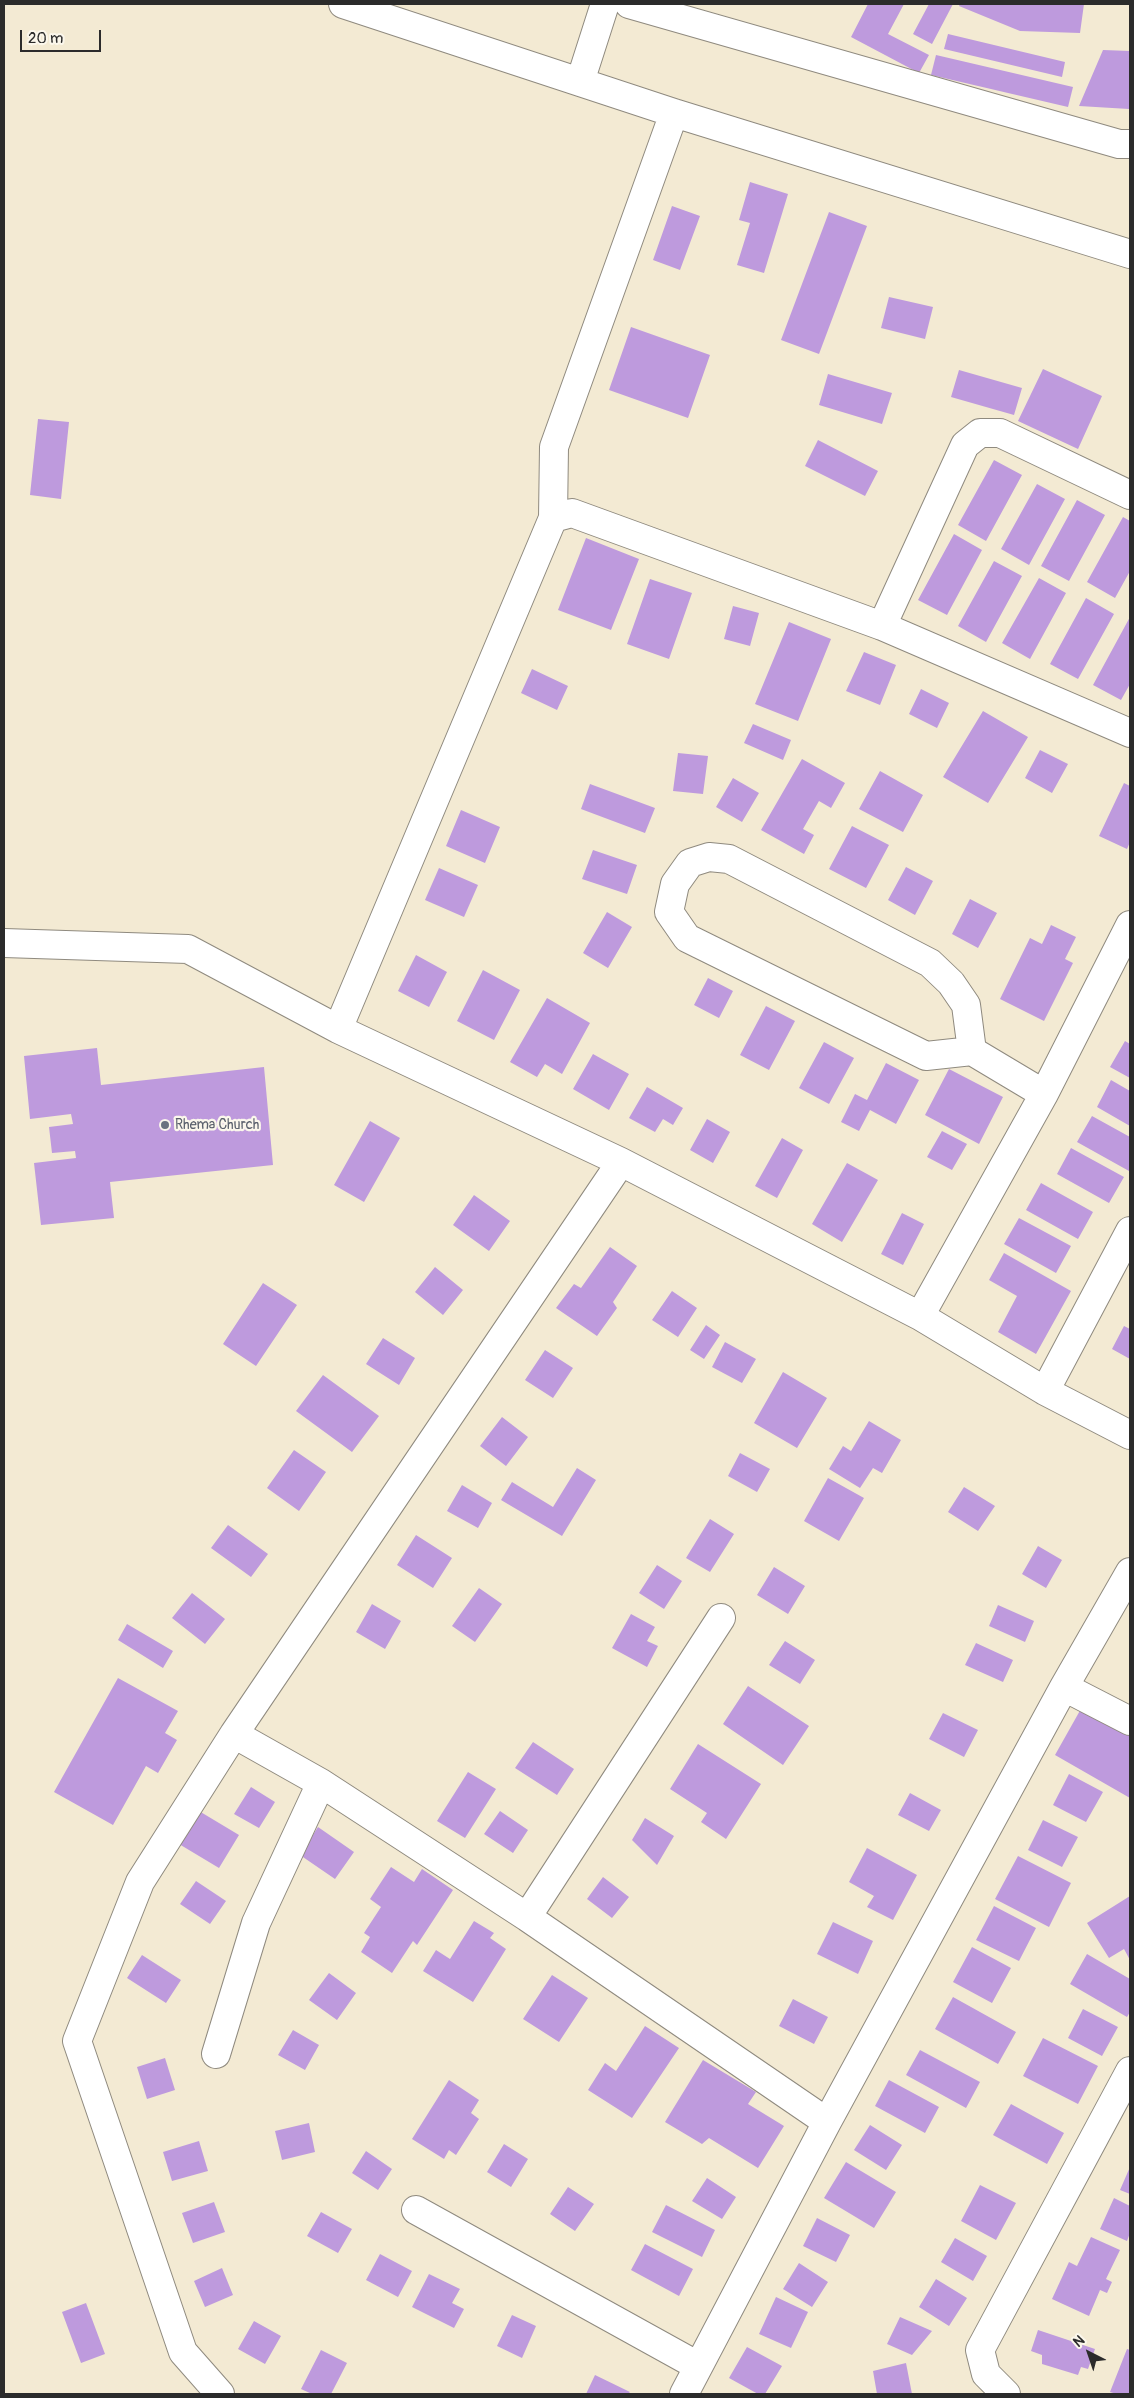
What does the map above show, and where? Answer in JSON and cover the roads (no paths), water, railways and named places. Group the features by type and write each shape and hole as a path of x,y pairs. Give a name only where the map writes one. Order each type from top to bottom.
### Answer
{"street":[{"path":"343,4 674,113 1130,254"},
{"path":"580,82 605,4"},
{"path":"646,6 1119,144 1130,144"},
{"path":"338,1028 554,518 554,447 674,113"},
{"path":"882,626 965,445 980,433 1000,433 1130,495"},
{"path":"554,518 572,513 882,626 1130,733"},
{"path":"972,1051 966,1005 951,983 930,963 729,859 710,857 690,863 675,884 669,912 687,938 926,1056 972,1051 1044,1094"},
{"path":"920,1316 1044,1094 1130,926"},
{"path":"4,943 188,949 338,1028 621,1162 920,1316 1045,1391 1130,1435"},
{"path":"220,2394 183,2352 77,2041 140,1882 234,1734 621,1162"},
{"path":"1045,1391 1130,1231"},
{"path":"684,2394 827,2122 1064,1687 1130,1572"},
{"path":"527,1916 722,1618"},
{"path":"1064,1687 1130,1721"},
{"path":"234,1734 321,1783 527,1916 827,2122"},
{"path":"216,2054 256,1923 321,1783"},
{"path":"1006,2394 986,2374 980,2350 1130,2071"},
{"path":"416,2210 698,2366"}],"place":[{"name":"Rhema Church","path":"165,1125"}]}
